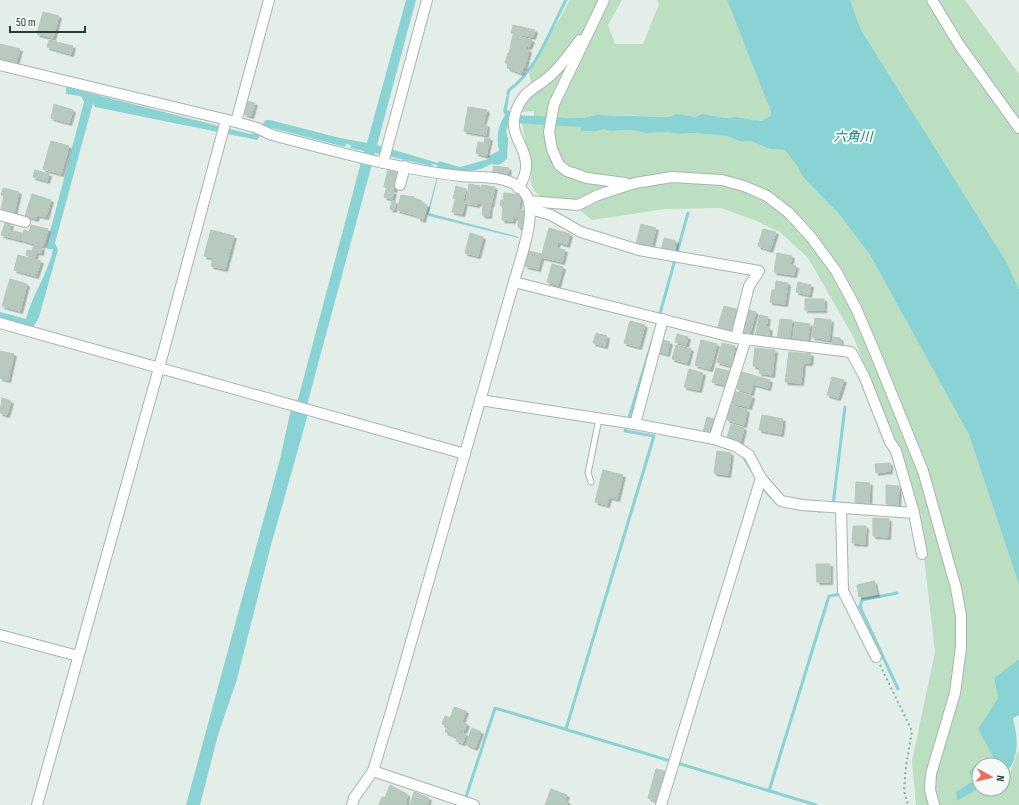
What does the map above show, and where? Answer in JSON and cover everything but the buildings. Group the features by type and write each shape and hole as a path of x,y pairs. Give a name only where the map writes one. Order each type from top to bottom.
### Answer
{"street":[{"path":"236,122 269,0"},
{"path":"381,162 388,143 427,0"},
{"path":"604,0 554,104 549,132 552,149 559,165 567,171 587,178 614,183 635,183"},
{"path":"932,0 960,46 1019,128"},
{"path":"518,188 525,178 527,161 514,124 515,114 524,97 532,88 555,72 592,24"},
{"path":"0,65 224,127 236,122 357,157 438,173 491,177 508,181 524,192 530,205 514,282 373,770 354,798 352,805"},
{"path":"37,805 159,368 224,127"},
{"path":"400,185 405,166"},
{"path":"530,205 578,205 598,195 635,183 672,177 722,180 744,186 767,196 789,213 811,237 836,271 856,308 923,471 956,588 961,616 962,647 955,693 940,750 933,765 930,790 932,803"},
{"path":"530,205 581,232 639,250 675,258 759,271 749,286 741,338 714,439"},
{"path":"0,215 25,222"},
{"path":"514,282 741,338 851,352 864,376 890,442 896,450 914,513 922,554"},
{"path":"630,423 660,318"},
{"path":"0,323 465,454"},
{"path":"480,400 630,423 714,439 735,446 749,455 760,482 781,501 802,505 914,513"},
{"path":"661,805 760,482"},
{"path":"835,507 843,591 854,610 876,657"},
{"path":"0,635 78,656"},
{"path":"373,770 467,802"}],"lane":[{"path":"592,482 588,473 600,419"}],"path":[{"path":"876,657 912,731 906,766 904,791 908,805"}],"green space":[{"path":"570,0 622,0 608,25 615,44 643,44 659,4 657,0 727,0 771,112 770,116 762,121 702,114 696,117 676,114 668,117 597,115 582,118 548,116 581,127 581,131 597,131 603,129 611,131 632,130 645,133 694,133 726,136 742,142 750,141 770,149 785,150 803,177 839,214 870,255 969,435 1019,585 1019,659 994,678 998,698 978,729 993,757 971,757 971,782 956,792 958,800 971,793 971,797 1011,797 1011,770 1019,749 1019,805 916,805 912,761 935,652 919,514 854,338 808,258 780,232 754,220 721,208 665,209 592,220 568,201 545,200 534,191 531,183 531,169 522,124 534,124 534,111 521,112 522,107 533,91 529,73"},
{"path":"850,0 965,0 1019,74 1019,289 1006,261 861,30"}],"water":[{"name":"六角川","path":"406,0 416,0 377,145 438,163 439,161 460,167 489,159 488,156 499,151 498,132 505,115 503,111 508,89 510,89 507,110 510,111 510,115 582,118 597,115 668,117 676,114 696,117 702,114 762,121 770,116 771,112 727,0 850,0 861,30 1006,261 1019,289 1019,585 969,435 870,255 839,214 803,177 785,150 770,149 750,141 742,142 726,136 694,133 645,133 632,130 611,131 603,129 597,131 581,131 581,127 509,123 506,131 508,139 507,159 499,165 491,164 481,169 465,172 440,169 429,213 519,237 518,238 429,216 427,214 439,169 437,165 432,164 431,166 375,153 307,405 308,414 271,545 237,679 218,735 200,805 186,805 280,459 291,409 297,403 364,151 350,148 351,145 346,144 345,147 268,127 257,140 95,107 93,103 55,243 58,250 39,317 33,328 0,319 0,312 26,319 32,301 51,258 53,249 48,249 46,247 84,102 81,96 66,94 66,87 250,134 255,133 266,120 270,120 340,138 367,143"},
{"path":"1019,659 1019,715 1013,718 1017,743 1015,757 1011,766 1011,757 993,757 978,729 998,698 994,678"},
{"path":"971,782 971,793 957,801 956,792"}],"waterway":[{"path":"508,93 509,90 519,82 535,61 566,0"},
{"path":"659,317 688,213"},
{"path":"566,729 654,436 625,431 655,332"},
{"path":"833,505 845,407"},
{"path":"742,455 755,475"},
{"path":"762,487 771,497"},
{"path":"794,508 820,511"},
{"path":"860,607 862,600 897,593"},
{"path":"769,791 829,596 841,594"},
{"path":"855,609 860,607 898,689"},
{"path":"465,800 495,708 816,805"}]}
